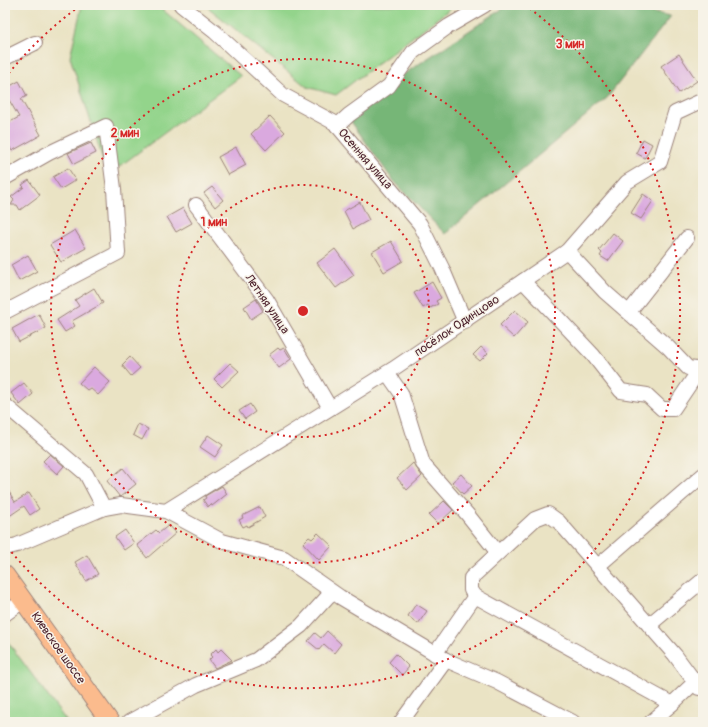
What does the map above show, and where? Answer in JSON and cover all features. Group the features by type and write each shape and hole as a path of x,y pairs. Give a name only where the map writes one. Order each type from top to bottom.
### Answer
{"main road":[{"name":"Киевское шоссе","path":"5,575 110,722"}],"lane":[{"name":"Осенняя улица","path":"181,5 216,32 283,95 337,126 420,224 442,268 465,322"},
{"path":"337,126 389,86 413,52 449,26 485,5"},
{"path":"5,58 35,42"},
{"name":"посёлок Одинцово","path":"166,511 387,373 465,322 567,251 628,182 660,162 675,113 703,100"},
{"path":"5,178 49,153 106,126 114,189 118,253 5,312"},
{"name":"Летняя улица","path":"196,205 266,300 330,408"},
{"path":"629,312 688,238"},
{"path":"523,281 593,355 621,391 647,395 662,409 673,409 701,370 688,368 668,347 605,292 567,251"},
{"path":"387,373 401,393 423,464 467,514 498,554"},
{"path":"5,405 86,474 104,508"},
{"path":"598,566 703,475"},
{"path":"5,548 17,545 104,508 121,505 166,511 222,541 284,558 332,592 441,657 497,682 573,722"},
{"path":"651,722 672,704 700,687 675,655 559,522 548,514 534,520 471,578 471,590 475,596 672,704"},
{"path":"649,625 703,580"},
{"path":"129,722 196,685 256,660 301,626 332,592"},
{"path":"403,722 475,596"},
{"path":"5,614 24,600"}],"green space":[{"path":"82,5 157,5 241,76 108,175 70,57"},
{"path":"205,5 455,5 336,95 307,87"},
{"path":"508,5 611,5 671,16 607,98 445,234 392,179 345,113"},
{"path":"5,638 67,722 5,722"}],"building":[{"path":"679,54 697,81 679,93 661,66"},
{"path":"19,81 27,96 21,99 41,135 12,151 5,139 5,125 19,117 5,93 5,89"},
{"path":"270,116 285,132 266,150 251,134"},
{"path":"643,139 652,144 645,158 636,153"},
{"path":"91,143 96,153 74,164 68,153"},
{"path":"236,147 246,165 228,175 218,157"},
{"path":"68,168 76,180 61,189 53,177"},
{"path":"29,180 40,195 20,210 17,205 11,205 14,200 11,197 24,187 22,185"},
{"path":"212,187 223,200 215,207 204,193"},
{"path":"643,194 653,201 641,219 631,213"},
{"path":"360,202 369,220 353,229 344,211"},
{"path":"183,208 192,223 176,232 167,217"},
{"path":"75,230 86,248 61,262 50,245"},
{"path":"613,233 623,241 608,261 600,256 602,253 599,250"},
{"path":"391,241 403,261 384,272 372,252"},
{"path":"335,249 354,275 336,288 317,263"},
{"path":"28,255 37,271 19,281 11,265"},
{"path":"432,282 441,298 436,301 438,304 430,308 428,305 423,308 414,293"},
{"path":"94,288 103,303 72,321 75,326 65,332 57,320 79,306 75,300"},
{"path":"256,299 263,311 251,319 244,307"},
{"path":"515,310 528,322 514,338 500,325"},
{"path":"39,314 46,328 19,342 12,329"},
{"path":"481,347 488,353 480,361 473,355"},
{"path":"278,348 280,350 284,348 291,359 279,368 269,355"},
{"path":"130,357 140,368 131,376 122,365"},
{"path":"230,363 239,371 222,387 214,379"},
{"path":"94,367 110,382 98,395 90,388 87,390 79,383"},
{"path":"24,383 33,394 20,405 11,393"},
{"path":"250,404 255,412 245,419 239,411"},
{"path":"138,424 148,429 142,440 133,435"},
{"path":"208,435 223,445 215,457 200,447"},
{"path":"50,454 64,466 57,474 43,461"},
{"path":"413,463 422,476 407,490 397,478"},
{"path":"123,468 136,484 120,497 107,481"},
{"path":"461,474 472,486 463,494 452,482"},
{"path":"5,485 15,502 29,493 39,509 30,515 24,506 5,519"},
{"path":"222,486 227,494 212,506 211,504 208,507 203,500 206,498 205,496"},
{"path":"444,501 453,510 438,524 429,515"},
{"path":"260,507 265,517 248,527 247,525 243,527 239,520 243,518 242,516"},
{"path":"169,525 176,533 147,558 137,545 156,530 159,533"},
{"path":"125,530 134,543 124,550 115,537"},
{"path":"318,533 332,546 319,560 303,543 309,537 312,539"},
{"path":"87,555 98,574 86,581 75,562"},
{"path":"416,604 427,611 418,624 408,616"},
{"path":"327,631 341,644 334,653 324,644 319,650 308,641 315,633 321,638"},
{"path":"216,649 218,652 221,649 232,660 215,668 209,660 212,657 210,655"},
{"path":"396,654 409,667 402,675 389,662"}]}
